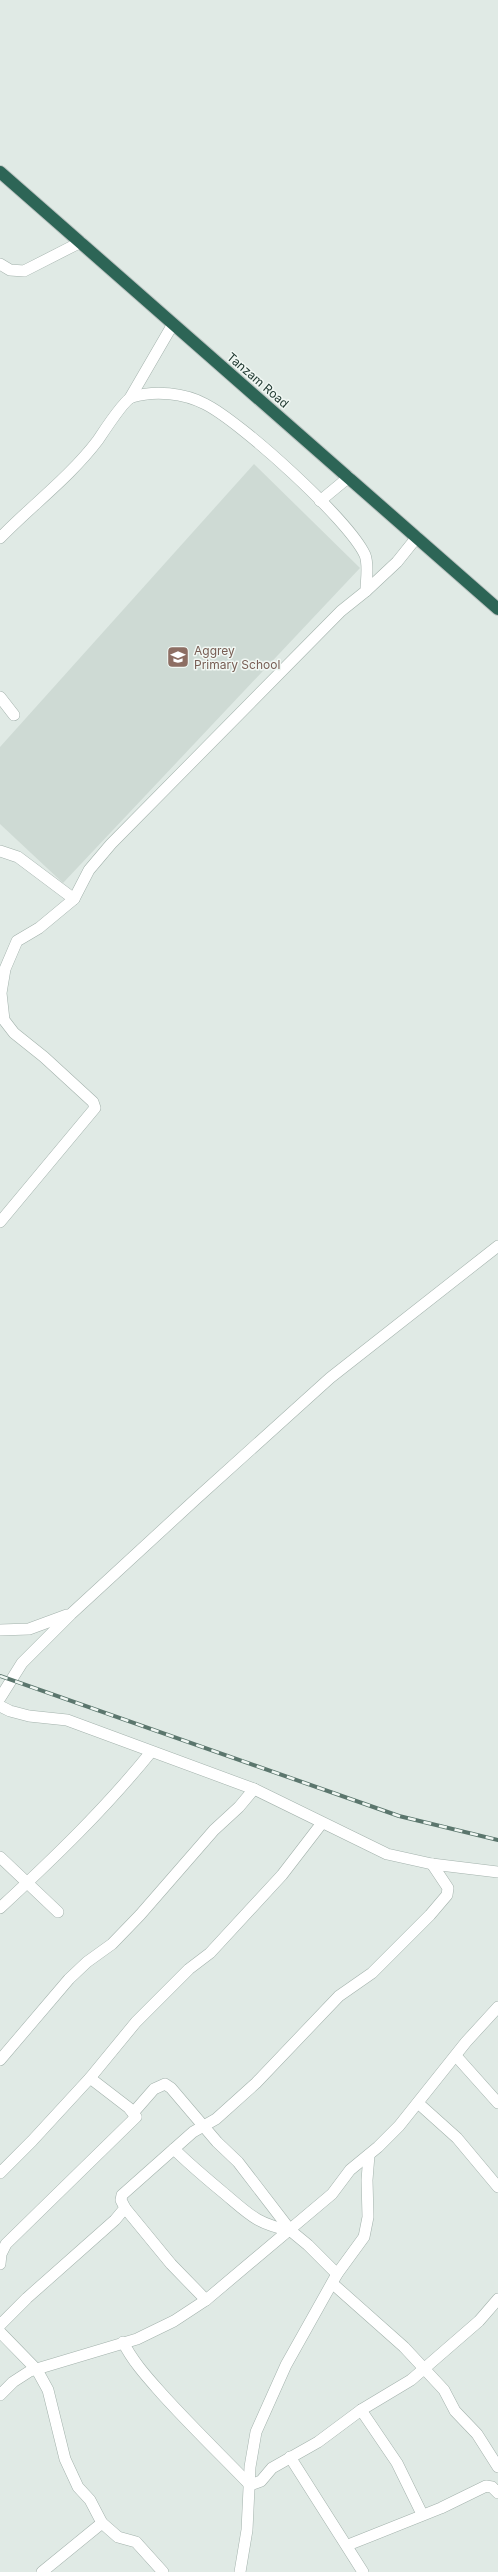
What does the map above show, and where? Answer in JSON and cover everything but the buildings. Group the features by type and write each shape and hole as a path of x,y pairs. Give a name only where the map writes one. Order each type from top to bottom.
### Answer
{"highway":[{"name":"Tanzam Road","path":"0,172 498,609"}],"street":[{"path":"0,264 10,270 24,271 81,242"},
{"path":"0,538 89,451 130,398 173,324"},
{"path":"130,398 150,393 179,395 206,404 248,436 320,501 359,545 365,556 366,591"},
{"path":"320,501 349,477"},
{"path":"0,1222 94,1108 93,1102 44,1056 14,1033 4,1020 1,992 3,971 16,941 39,928 74,899 89,870 138,817 342,611 397,562 417,537"},
{"path":"0,697 14,715"},
{"path":"0,850 18,857 74,899"},
{"path":"0,1698 22,1663 71,1614 330,1378 498,1246"},
{"path":"0,1630 29,1628 71,1614"},
{"path":"0,1706 10,1711 29,1716 67,1720 254,1789 387,1854 432,1864 498,1872"},
{"path":"0,1908 112,1799 151,1752"},
{"path":"0,2060 69,1979 87,1962 112,1944 140,1915 214,1830 239,1807 254,1789"},
{"path":"0,2173 90,2078 136,2022 189,1969 210,1953 282,1875 322,1823"},
{"path":"0,1857 26,1884 58,1912"},
{"path":"206,2300 171,2264 125,2208 121,2200 122,2195 193,2132 216,2119 256,2083 339,1996 372,1972 430,1915 447,1895 448,1888 432,1864"},
{"path":"0,2395 12,2382 37,2370 154,2331 206,2300 291,2231 332,2194 350,2170 369,2155 399,2126 498,2007"},
{"path":"456,2056 498,2103"},
{"path":"0,2264 1,2254 6,2244 60,2189 90,2164 136,2117 90,2078"},
{"path":"133,2113 154,2089 165,2084 171,2088 203,2126 238,2162 291,2231 335,2279 404,2347 444,2390 455,2411 477,2434 498,2467"},
{"path":"418,2103 457,2138 498,2187"},
{"path":"174,2148 195,2170 245,2213 269,2226 291,2231"},
{"path":"240,2572 247,2530 250,2467 256,2432 286,2365 335,2279 364,2237 368,2218 367,2180 369,2155"},
{"path":"0,2325 27,2298 115,2220 125,2208"},
{"path":"250,2485 261,2481 267,2472 318,2442 361,2410 411,2380 423,2368 479,2322 498,2299"},
{"path":"0,2332 37,2370 53,2404 65,2459 78,2487 90,2500 102,2523 118,2536 136,2542 163,2572"},
{"path":"123,2342 138,2367 203,2439 250,2485"},
{"path":"361,2410 397,2463 422,2514"},
{"path":"290,2458 348,2545 363,2572"},
{"path":"348,2545 422,2514 441,2508 486,2486 495,2490 498,2471"},
{"path":"42,2572 102,2523"}],"shaded area":[{"name":"Aggrey Primary School","path":"254,464 360,568 63,883 0,824 0,747"}],"railway":[{"path":"0,1676 399,1816 498,1840"}],"place":[{"name":"Aggrey Primary School","path":"178,657"}]}
